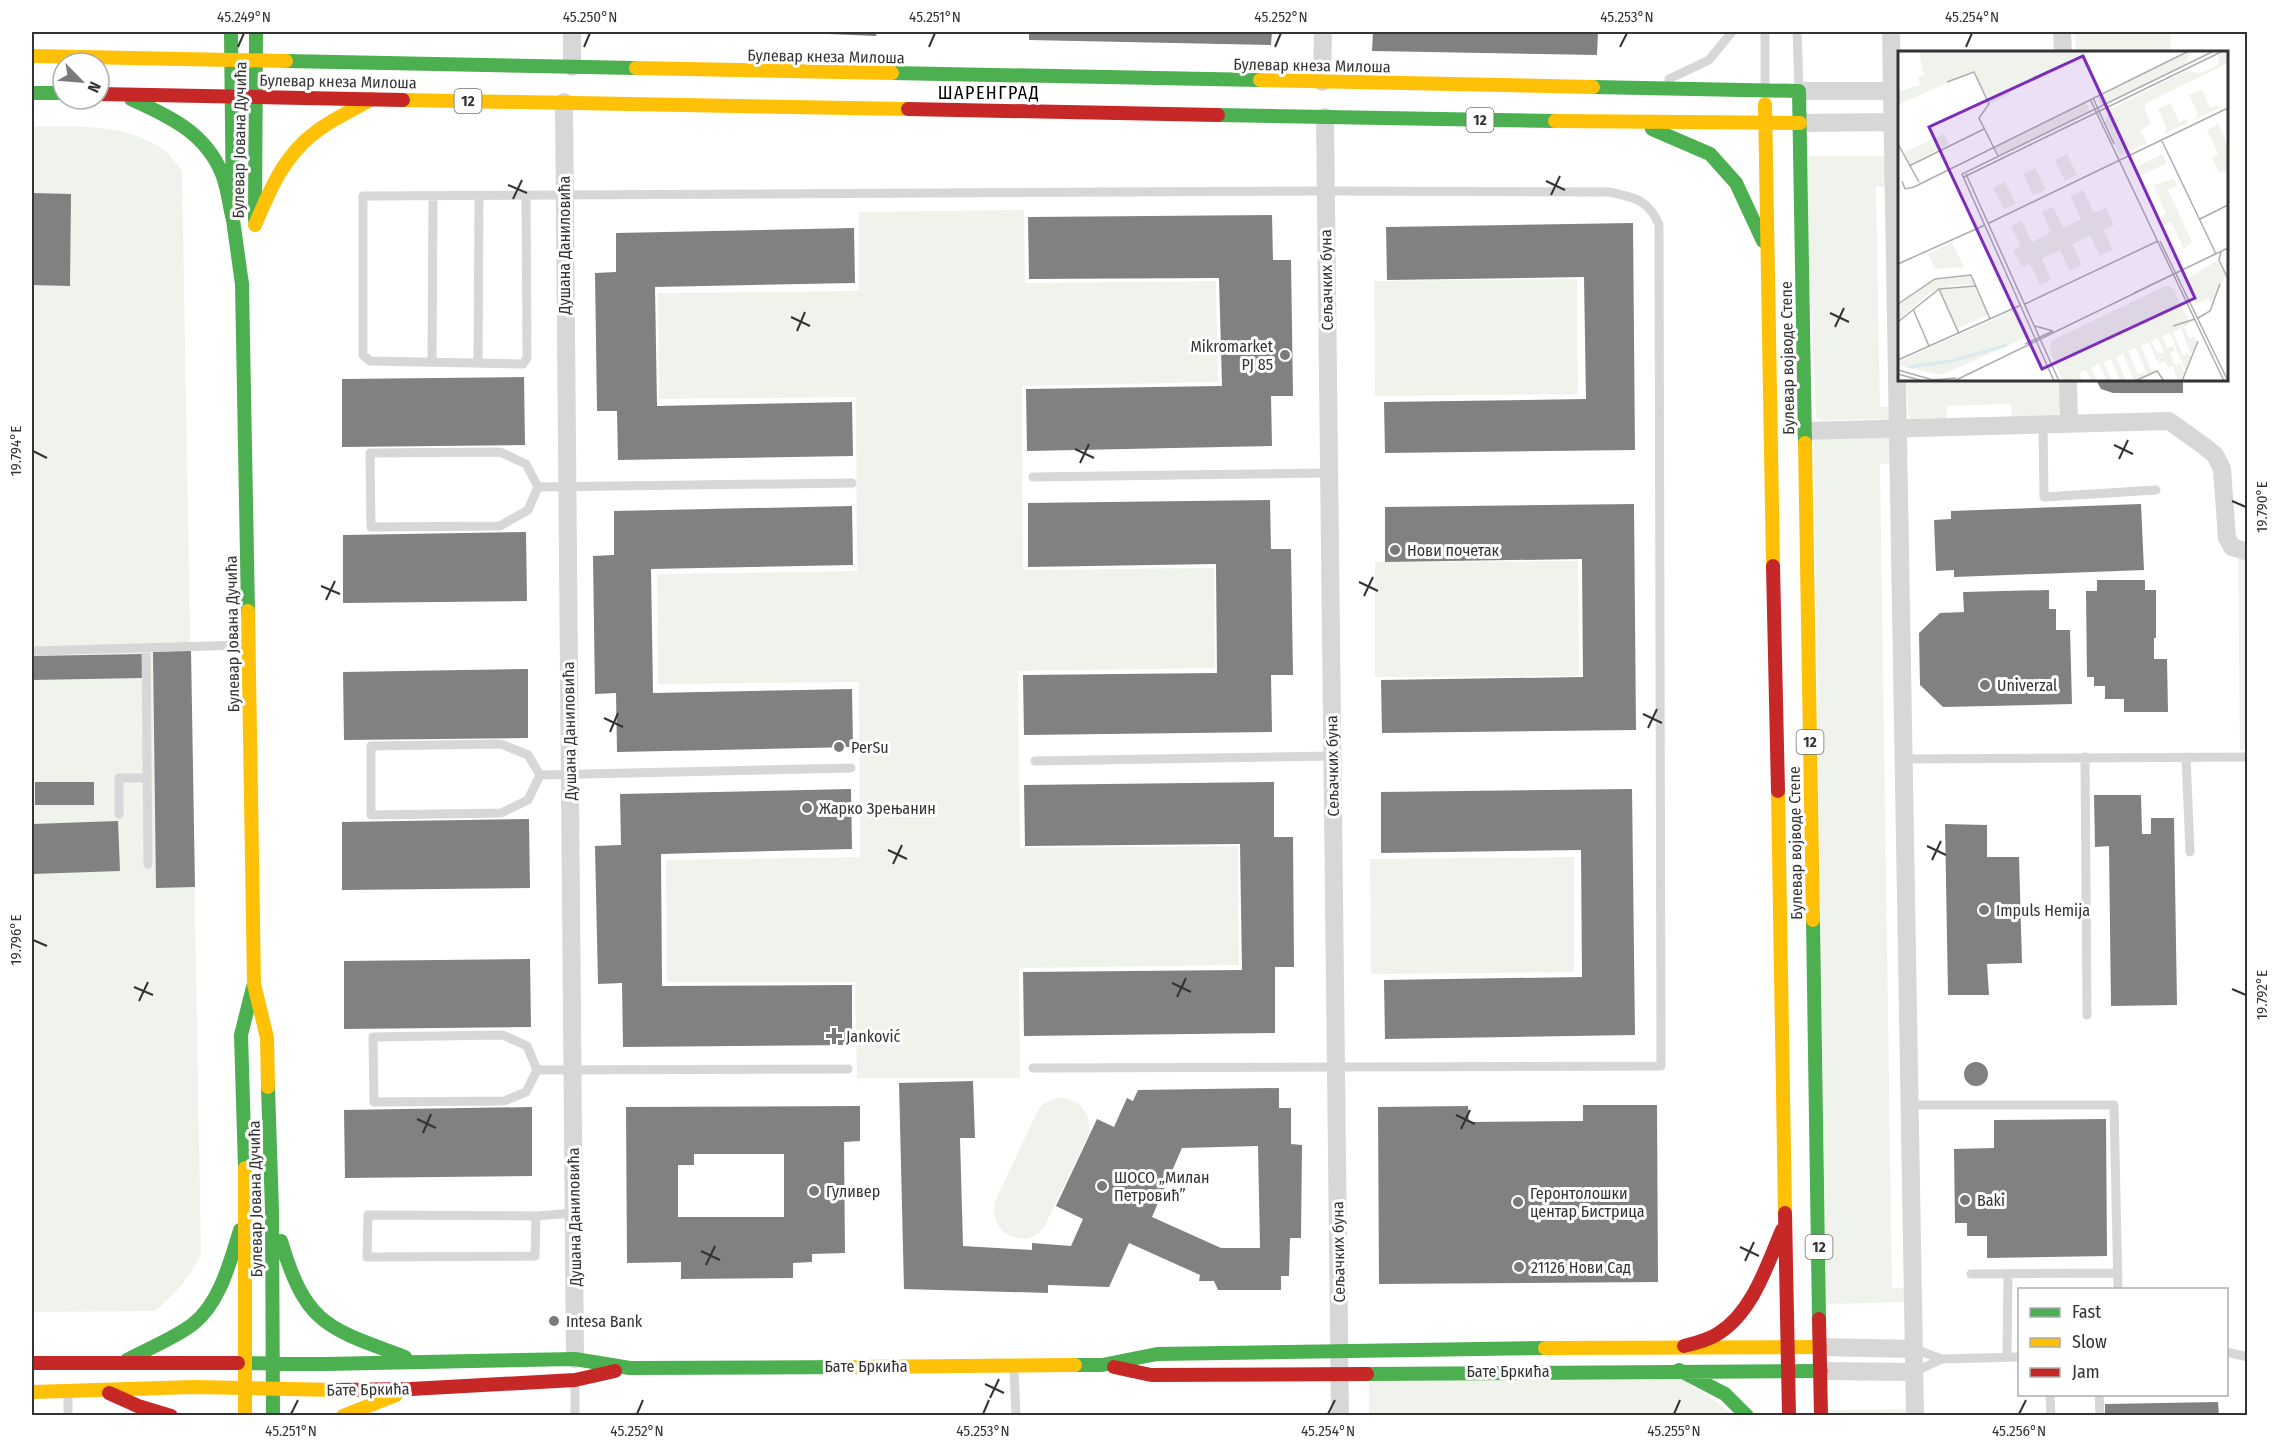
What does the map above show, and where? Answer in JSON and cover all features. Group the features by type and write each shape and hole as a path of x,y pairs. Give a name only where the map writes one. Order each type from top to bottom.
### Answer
{"main road":[{"name":"Булевар Јована Дучића","path":"231,32 233,220 243,284 254,984 267,1038 272,1211 273,1416"},
{"name":"Булевар Јована Дучића","path":"243,284 253,235 257,96 256,32"},
{"name":"Булевар кнеза Милоша","path":"32,56 1799,91"},
{"name":"Булевар војводе Степе","path":"1765,90 1789,1416"},
{"name":"Булевар војводе Степе","path":"1799,91 1821,1416"},
{"path":"32,93 51,93"},
{"name":"Булевар кнеза Милоша","path":"111,94 1636,123 1800,123"},
{"path":"118,94 183,123 204,142 211,150 222,173 233,220"},
{"path":"253,235 274,181 305,141 372,99"},
{"name":"12","path":"1636,123 1710,154 1736,183 1768,251"},
{"name":"Булевар Јована Дучића","path":"245,1416 246,1209 241,1035 254,984"},
{"path":"124,1362 192,1325 208,1309 224,1277 246,1209"},
{"path":"272,1211 298,1291 317,1317 340,1332 416,1362"},
{"path":"1684,1346 1719,1333 1739,1314 1764,1269 1785,1223"},
{"name":"Бате Бркића","path":"32,1363 416,1362 575,1359 630,1368 1102,1365 1157,1354 1684,1346 1820,1347"},
{"name":"Бате Бркића","path":"1102,1365 1151,1375 1340,1372 1821,1371"},
{"name":"Бате Бркића","path":"32,1392 194,1387 411,1389 575,1380 630,1368"},
{"path":"1679,1370 1723,1393 1742,1408 1747,1416"},
{"path":"343,1416 411,1389"},
{"path":"104,1390 138,1406 171,1416"}],"street":[{"path":"572,32 572,67"},
{"path":"1322,82 1323,32"},
{"path":"1891,32 1898,274 1898,427 1915,1416"},
{"path":"2062,32 2063,51"},
{"path":"1799,91 1894,107"},
{"name":"Душана Даниловића","path":"564,102 575,1359"},
{"path":"1800,123 1894,107"},
{"name":"Сељачких буна","path":"1325,117 1340,1416"},
{"path":"2068,381 2069,423"},
{"path":"1805,431 2169,421 2214,455 2222,469 2227,538 2232,547 2247,552"},
{"name":"Бате Бркића","path":"1820,1347 1914,1349"},
{"name":"Бате Бркића","path":"1821,1371 1914,1372"}],"lane":[{"path":"1637,88 1672,78 1709,60 1732,32"},
{"path":"1765,32 1765,90"},
{"path":"1797,32 1799,91"},
{"path":"526,196 527,358 523,364 370,361 363,355 363,196 1325,191 1609,192 1630,196 1652,209 1659,225 1661,1066 1033,1068"},
{"path":"432,362 434,196"},
{"path":"478,363 479,196"},
{"path":"2043,424 2044,497 2156,490"},
{"path":"500,452 526,464 538,486 528,510 500,526 370,527 370,453 500,452"},
{"path":"1033,477 1328,473"},
{"path":"538,486 852,483"},
{"path":"32,651 248,645"},
{"path":"146,648 148,864"},
{"path":"501,744 528,755 540,775 528,800 501,813 371,815 371,746 501,744"},
{"path":"1035,760 1332,756"},
{"path":"2085,757 2087,1015"},
{"path":"2186,757 2190,852"},
{"path":"1904,759 2247,757"},
{"path":"540,775 851,768"},
{"path":"119,814 119,778 147,778"},
{"path":"503,1035 526,1046 537,1070 526,1092 504,1101 374,1102 373,1037 503,1035"},
{"path":"537,1070 848,1069"},
{"path":"1910,1105 2114,1105 2118,1288"},
{"path":"536,1216 535,1256 367,1257 368,1215 536,1216 574,1213"},
{"path":"1971,1274 2118,1273"},
{"path":"2007,1357 2008,1274"},
{"path":"1914,1349 1942,1359 2018,1357"},
{"path":"2228,1352 2247,1357"},
{"path":"1914,1372 1942,1359"},
{"path":"1014,1365 1016,1416"},
{"path":"575,1380 575,1416"},
{"path":"68,1392 68,1416"},
{"path":"2050,1396 2051,1416"},
{"path":"2099,1396 2100,1416"}],"shaded area":[{"path":"2075,32 2171,32 2170,51 2076,51"},
{"path":"32,126 117,130 149,141 164,150 182,171 201,1254 181,1285 155,1311 32,1312"},
{"path":"1804,156 1889,156 1889,187 1876,187 1880,407 1894,407 1894,419 1823,420 1816,417"},
{"path":"1024,210 1025,283 1216,281 1218,382 1022,386 1023,570 1214,568 1215,668 1018,671 1020,848 1238,846 1239,965 1019,968 1020,1078 857,1078 855,982 667,982 666,860 860,857 859,682 658,684 657,574 857,571 856,397 659,399 658,293 859,291 859,212"},
{"path":"1577,279 1578,394 1375,396 1374,281"},
{"path":"1907,381 2061,381 2060,412 2057,416 2012,421 2011,404 1947,406 1946,423 1912,420 1908,415"},
{"path":"1892,433 1893,463 1880,464 1892,1288 1907,1288 1907,1302 1826,1304 1814,440"},
{"path":"2238,557 2247,557 2247,750 2240,750"},
{"path":"1578,561 1579,676 1375,677 1375,562"},
{"path":"1574,857 1574,972 1371,974 1370,859"},
{"path":"1057,1098 1072,1100 1083,1108 1088,1121 1088,1136 1043,1229 1035,1236 1026,1239 1017,1238 1008,1235 997,1222 994,1212 995,1202 1038,1110 1044,1103"},
{"path":"1679,1376 1736,1416 1369,1416 1369,1377"},
{"path":"1909,1409 1909,1415 1826,1415 1826,1410"}],"building":[{"path":"803,32 877,32 876,36"},
{"path":"1029,32 1272,32 1271,45 1029,40"},
{"path":"1373,32 1598,32 1597,55 1372,51"},
{"path":"32,193 71,194 70,286 32,285"},
{"path":"1272,215 1273,260 1291,260 1293,396 1271,396 1272,446 1027,451 1026,389 1222,386 1219,278 1029,279 1028,217"},
{"path":"1633,223 1635,450 1385,453 1384,402 1586,399 1584,277 1387,280 1386,227"},
{"path":"854,228 855,283 655,287 657,406 852,402 853,456 618,460 617,411 597,411 595,273 616,272 616,233"},
{"path":"524,377 525,445 342,447 342,379"},
{"path":"2097,381 2183,381 2183,393 2113,393 2101,389"},
{"path":"1270,500 1271,549 1291,549 1293,675 1271,675 1272,732 1024,735 1023,675 1217,673 1216,564 1028,567 1028,503"},
{"path":"1634,504 1636,730 1382,733 1381,680 1583,677 1582,559 1385,562 1385,507"},
{"path":"2141,504 2144,570 1954,577 1954,570 1936,571 1934,520 1951,519 1951,511"},
{"path":"852,506 853,565 651,569 653,693 852,689 853,747 617,752 616,693 595,694 593,556 614,555 614,511"},
{"path":"526,532 527,601 343,603 343,535"},
{"path":"2097,580 2145,580 2145,590 2156,590 2154,659 2167,659 2168,712 2124,712 2124,699 2105,699 2105,686 2094,686 2094,677 2087,677 2086,591 2097,591"},
{"path":"2049,590 2049,609 2056,609 2056,630 2070,630 2072,704 1943,707 1920,685 1919,633 1940,613 1964,612 1963,592"},
{"path":"191,650 195,887 156,888 153,652"},
{"path":"142,654 142,678 32,680 32,656"},
{"path":"528,669 528,738 344,740 343,672"},
{"path":"35,782 94,782 94,805 35,805"},
{"path":"1274,782 1274,837 1293,837 1294,967 1275,967 1275,1033 1024,1036 1023,972 1242,970 1240,844 1025,846 1024,785"},
{"path":"851,789 852,849 661,854 662,986 852,985 852,1045 623,1047 622,983 598,984 595,846 621,845 620,794"},
{"path":"1632,789 1635,1035 1385,1039 1384,980 1582,977 1581,850 1381,853 1381,792"},
{"path":"2094,795 2141,795 2142,834 2151,834 2151,818 2174,818 2177,1005 2111,1006 2109,846 2095,847"},
{"path":"529,819 530,888 342,890 342,822"},
{"path":"118,821 120,871 32,874 32,824"},
{"name":"Impuls Hemija","path":"1945,824 1987,825 1987,857 2019,857 2022,963 1987,964 1989,995 1948,995"},
{"path":"530,959 531,1027 344,1029 344,961"},
{"path":"1976,1062 1985,1065 1988,1074 1985,1083 1976,1086 1967,1083 1964,1074 1967,1065"},
{"path":"973,1081 975,1138 960,1138 963,1246 1032,1250 1032,1243 1071,1246 1083,1219 1056,1206 1097,1119 1114,1127 1127,1098 1133,1101 1138,1090 1279,1088 1279,1108 1291,1108 1291,1144 1302,1145 1301,1238 1290,1238 1289,1276 1281,1276 1281,1290 1218,1290 1214,1281 1199,1281 1200,1275 1129,1243 1109,1287 1048,1285 1048,1293 904,1289 899,1083","holes":["1258,1146 1260,1248 1221,1248 1152,1217 1182,1148"]},
{"name":"Геронтолошки центар Бистрица","path":"1583,1105 1657,1105 1658,1282 1379,1284 1378,1107 1468,1106 1469,1122 1583,1121"},
{"name":"Гуливер","path":"860,1106 860,1141 844,1142 845,1253 812,1254 812,1262 793,1263 793,1278 681,1279 681,1262 627,1263 626,1107","holes":["694,1154 784,1154 784,1217 678,1217 678,1165 694,1165"]},
{"path":"532,1107 532,1176 345,1178 344,1110"},
{"path":"2106,1119 2107,1256 1987,1258 1987,1236 1967,1236 1967,1223 1955,1223 1954,1149 1994,1148 1994,1120"},
{"path":"2218,1402 2219,1416 2105,1416 2105,1404"}],"traffic: fast":[{"path":"231,32 233,220 242,284 248,611"},
{"path":"255,220 256,32"},
{"path":"286,61 636,68"},
{"path":"892,73 1260,80"},
{"path":"1593,87 1799,91 1805,443"},
{"path":"32,93 51,93"},
{"path":"131,99 172,119 206,147 222,174 233,220"},
{"path":"1218,115 1555,121"},
{"path":"1652,129 1710,154 1736,183 1763,241"},
{"path":"1813,920 1819,1319"},
{"path":"245,1168 241,1035 253,987"},
{"path":"268,1087 272,1211 273,1416"},
{"path":"127,1360 178,1334 202,1315 223,1281 240,1230"},
{"path":"281,1241 300,1290 323,1320 338,1330 405,1357"},
{"path":"1075,1365 1102,1365 1157,1354 1545,1348"},
{"path":"238,1363 324,1364 575,1359 630,1368 850,1367"},
{"path":"1679,1370 1725,1394 1747,1416"},
{"path":"1367,1374 1821,1371"}],"traffic: slow":[{"path":"32,56 286,61"},
{"path":"636,68 892,73"},
{"path":"1260,80 1593,87"},
{"path":"255,225 276,180 296,150 320,129 372,99"},
{"path":"403,100 908,109"},
{"path":"1765,104 1773,566"},
{"path":"1555,121 1800,123"},
{"path":"1805,443 1813,920"},
{"path":"248,611 254,984 267,1038 268,1087"},
{"path":"1778,791 1785,1213"},
{"path":"245,1168 245,1416"},
{"path":"1545,1348 1820,1347"},
{"path":"850,1367 1075,1365"},
{"path":"32,1392 194,1387 335,1390"},
{"path":"343,1416 396,1395"}],"traffic: jam":[{"path":"111,94 403,100"},
{"path":"908,109 1218,115"},
{"path":"1773,566 1778,791"},
{"path":"1785,1213 1789,1416"},
{"path":"1684,1346 1715,1335 1731,1324 1741,1313 1758,1286 1782,1230"},
{"path":"1819,1319 1821,1416"},
{"path":"32,1363 238,1363"},
{"path":"1114,1367 1151,1375 1367,1374"},
{"path":"335,1390 411,1389 575,1380 615,1371"},
{"path":"109,1393 138,1406 171,1416"}],"place":[{"name":"Mikromarket PJ 85","path":"1285,355"},
{"name":"Нови почетак","path":"1395,550"},
{"name":"Univerzal","path":"1985,685"},
{"name":"PerSu","path":"839,747"},
{"name":"Жарко Зрењанин","path":"807,808"},
{"name":"Impuls Hemija","path":"1984,910"},
{"name":"Janković","path":"834,1036"},
{"name":"ШОСО „Милан Петровић”","path":"1102,1186"},
{"name":"Гуливер","path":"814,1191"},
{"name":"Baki","path":"1965,1200"},
{"name":"Геронтолошки центар Бистрица","path":"1518,1202"},
{"name":"21126 Нови Сад","path":"1519,1267"},
{"name":"Intesa Bank","path":"554,1321"}],"district":[{"name":"ШАРЕНГРАД","path":"989,93"}]}
